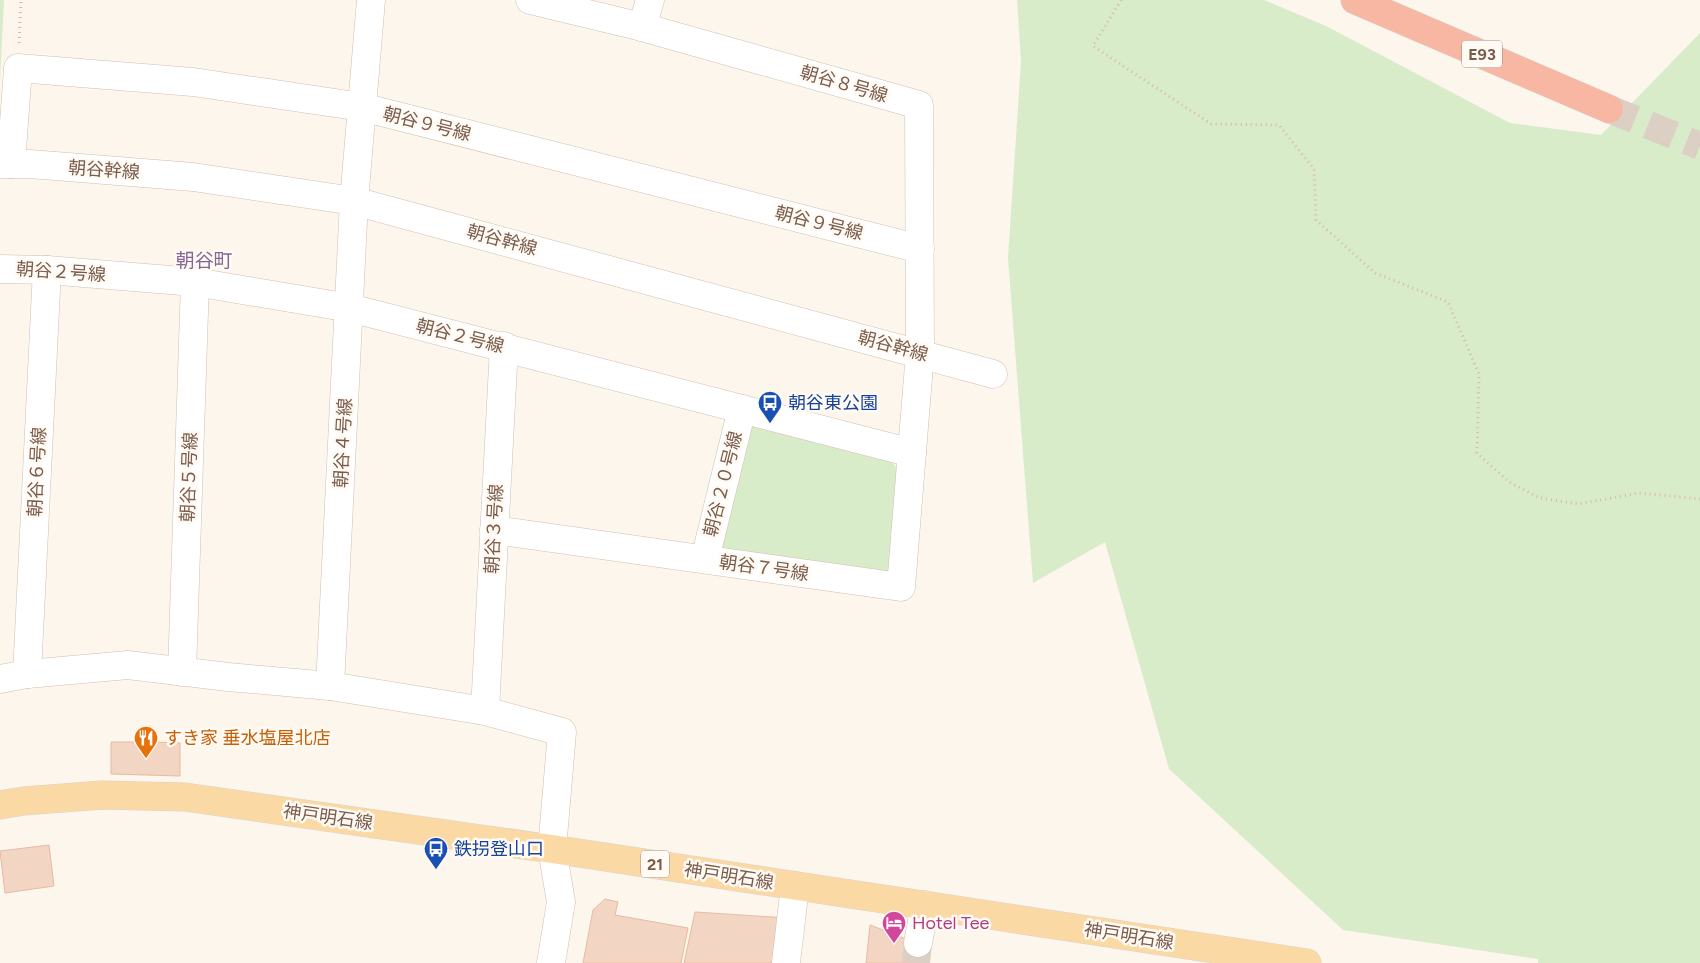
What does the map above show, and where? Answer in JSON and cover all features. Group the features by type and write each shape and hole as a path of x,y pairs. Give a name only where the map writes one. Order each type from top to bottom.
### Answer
{"highway":[{"name":"E93","path":"1355,0 1609,108"}],"main road":[{"name":"神戸明石線","path":"0,805 24,801 102,795 184,797 552,848 1307,963"}],"street":[{"name":"朝谷４号線","path":"330,686 354,200 371,0"},
{"name":"朝谷８号線","path":"530,0 642,27 919,105 920,353 912,453"},
{"path":"642,27 650,0"},
{"name":"朝谷９号線","path":"18,68 192,82 362,107 920,249"},
{"path":"6,164 18,68"},
{"name":"朝谷幹線","path":"6,164 30,164 193,177 354,200 994,374"},
{"name":"朝谷２号線","path":"0,269 47,270 196,282 350,308 504,346 912,453"},
{"name":"朝谷６号線","path":"27,674 47,270"},
{"name":"朝谷５号線","path":"182,672 196,282"},
{"name":"朝谷３号線","path":"485,711 504,346"},
{"name":"朝谷２０号線","path":"705,559 742,409"},
{"name":"朝谷７号線","path":"494,530 901,587 912,453"},
{"path":"0,679 27,674 128,665 330,686 485,711 562,732 552,848 561,902 551,963"},
{"path":"786,963 795,886"},
{"path":"918,943 925,905"}],"path":[{"path":"18,68 21,0"},
{"path":"1121,0 1093,46 1211,124 1279,125 1314,169 1316,220 1375,273 1448,302 1479,374 1477,453 1509,482 1540,498 1578,504 1639,493 1700,499"}],"green space":[{"path":"0,0 4,0 0,80"},
{"path":"1017,0 1264,0 1326,26 1510,123 1601,135 1700,33 1700,963 1538,963 1538,959 1343,930 1169,769 1105,542 1033,583 1008,258 1021,62"},
{"path":"746,422 889,458 898,470 893,568 879,577 714,550"}],"building":[{"name":"すき家 垂水塩屋北店","path":"142,738 152,738 152,742 180,743 180,776 111,774 111,742 140,742"},
{"path":"49,845 54,886 5,893 0,851"},
{"path":"605,899 618,902 615,915 688,928 681,963 583,963 593,910"},
{"path":"695,912 788,918 780,963 684,963"},
{"name":"Hotel Tee","path":"870,925 922,945 921,963 866,963"}],"tunnel":[{"path":"1609,109 1700,146"},
{"path":"916,963 918,943"}],"place":[{"name":"朝谷東公園","path":"770,424"},
{"name":"すき家 垂水塩屋北店","path":"146,759"},
{"name":"鉄拐登山口","path":"436,870"},
{"name":"Hotel Tee","path":"894,944"}],"district":[{"name":"朝谷町","path":"204,260"}]}
